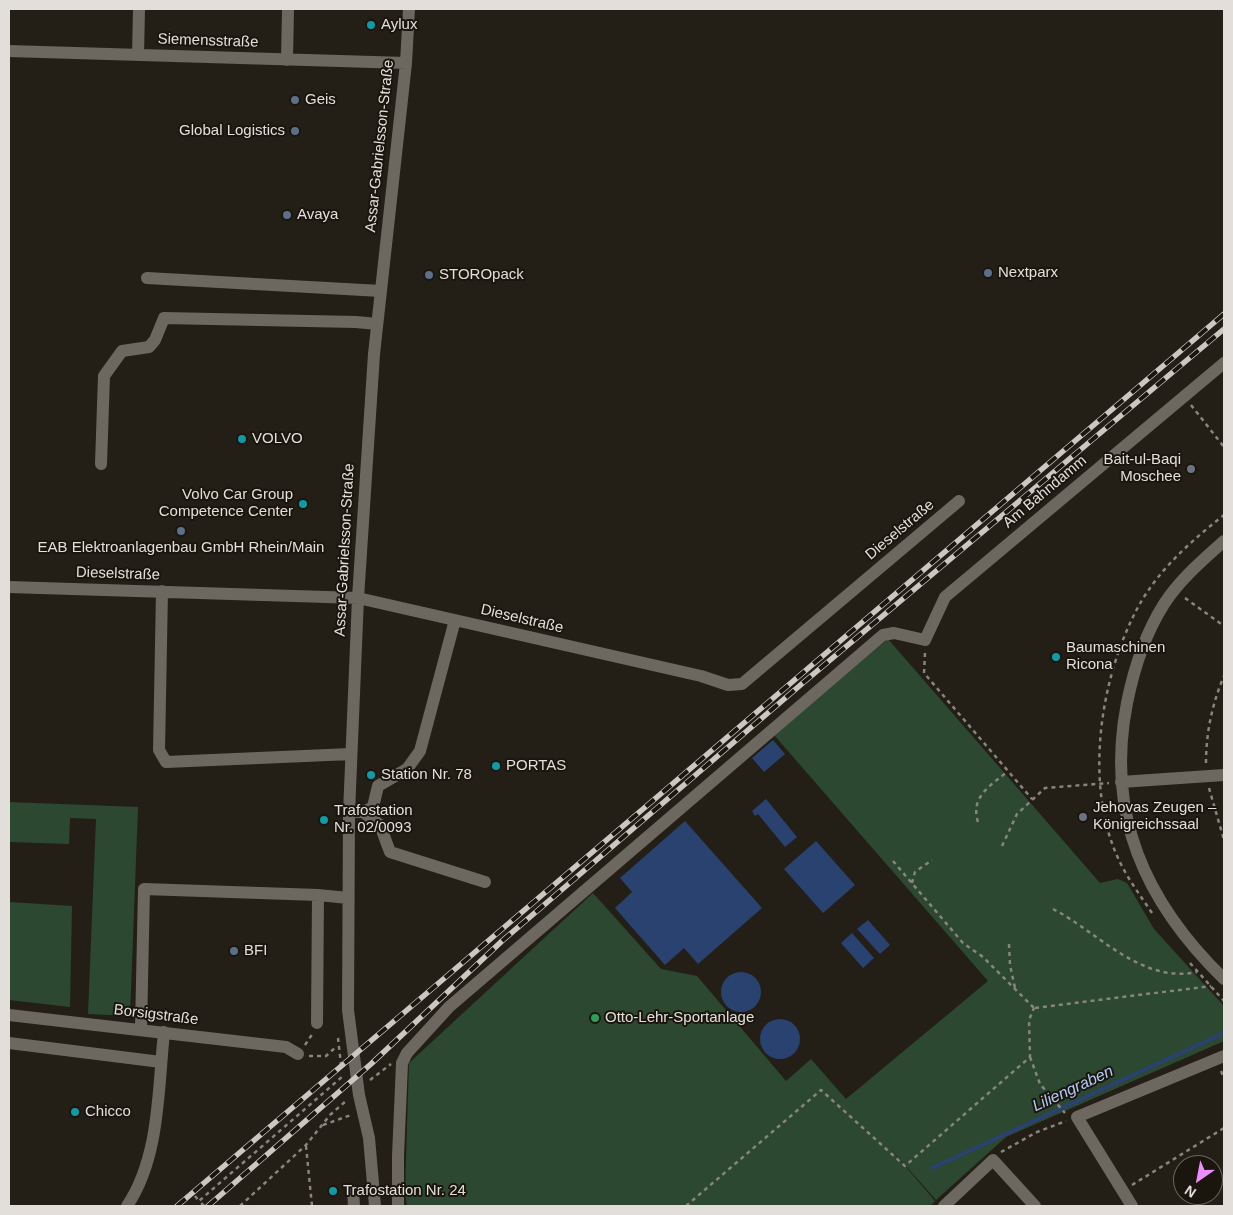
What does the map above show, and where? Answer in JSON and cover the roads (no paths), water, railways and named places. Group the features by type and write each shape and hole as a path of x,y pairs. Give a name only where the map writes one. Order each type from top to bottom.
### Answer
{"street":[{"path":"138,56 139,9"},
{"path":"286,60 288,9"},
{"name":"Assar-Gabrielsson-Straße","path":"375,1206 369,1138 359,1095 348,1010 349,813 358,598 377,324 406,63 409,9"},
{"name":"Siemensstraße","path":"9,50 138,56 406,63"},
{"path":"147,278 381,291"},
{"path":"101,464 104,376 122,351 149,347 155,340 164,318 377,324"},
{"name":"Am Bahndamm","path":"398,1206 398,1129 402,1063 407,1053 449,1007 883,635 894,632 925,640 946,597 1224,363"},
{"name":"Dieselstraße","path":"9,587 358,598 701,676 728,685 742,684 959,501"},
{"path":"1221,982 1175,925 1148,881 1129,830 1122,800 1119,765 1122,728 1137,662 1152,624 1174,590 1190,572 1224,541"},
{"path":"162,591 159,750 166,762 351,754"},
{"path":"349,813 363,812 373,806 378,786 407,769 420,751 455,620"},
{"path":"1121,782 1224,775"},
{"path":"363,812 380,825 390,852 485,882"},
{"path":"141,1029 144,889 318,895 348,898"},
{"path":"317,1023 318,895"},
{"name":"Borsigstraße","path":"9,1015 286,1047 298,1054"},
{"path":"127,1206 139,1188 152,1145 164,1032"},
{"path":"9,1043 161,1062"},
{"path":"1132,1206 1077,1117 1224,1056"},
{"path":"944,1206 993,1160 1035,1206"},
{"path":"353,1191 354,1206"}],"water":[{"path":"773,740 785,754 764,772 752,758"},
{"path":"766,799 797,837 785,847 758,814 755,816 752,811"},
{"path":"685,821 762,908 698,964 684,948 665,965 615,908 632,892 620,878"},
{"path":"816,841 855,885 823,913 784,869"},
{"path":"868,920 890,945 880,954 857,929"},
{"path":"852,933 874,958 863,968 841,943"},
{"path":"741,972 755,978 761,992 755,1006 741,1012 727,1006 721,992 727,978"},
{"path":"780,1019 794,1025 800,1039 794,1053 780,1059 766,1053 760,1039 766,1025"}],"waterway":[{"name":"Liliengraben","path":"932,1168 1224,1033"}],"railway":[{"path":"177,1206 1224,314"},
{"path":"208,1206 371,1064 502,941 804,682 1224,329"}],"place":[{"name":"Aylux","path":"371,25"},
{"name":"Geis","path":"295,100"},
{"name":"Global Logistics","path":"295,131"},
{"name":"Avaya","path":"287,215"},
{"name":"Nextparx","path":"988,273"},
{"name":"STOROpack","path":"429,275"},
{"name":"VOLVO","path":"242,439"},
{"name":"Bait-ul-Baqi Moschee","path":"1191,469"},
{"name":"Volvo Car Group Competence Center","path":"303,504"},
{"name":"EAB Elektroanlagenbau GmbH Rhein/Main","path":"181,531"},
{"name":"Baumaschinen Ricona","path":"1056,657"},
{"name":"PORTAS","path":"496,766"},
{"name":"Station Nr. 78","path":"371,775"},
{"name":"Jehovas Zeugen – Königreichssaal","path":"1083,817"},
{"name":"Trafostation Nr. 02/0093","path":"324,820"},
{"name":"BFI","path":"234,951"},
{"name":"Otto-Lehr-Sportanlage","path":"595,1018"},
{"name":"Chicco","path":"75,1112"},
{"name":"Trafostation Nr. 24","path":"333,1191"}]}
